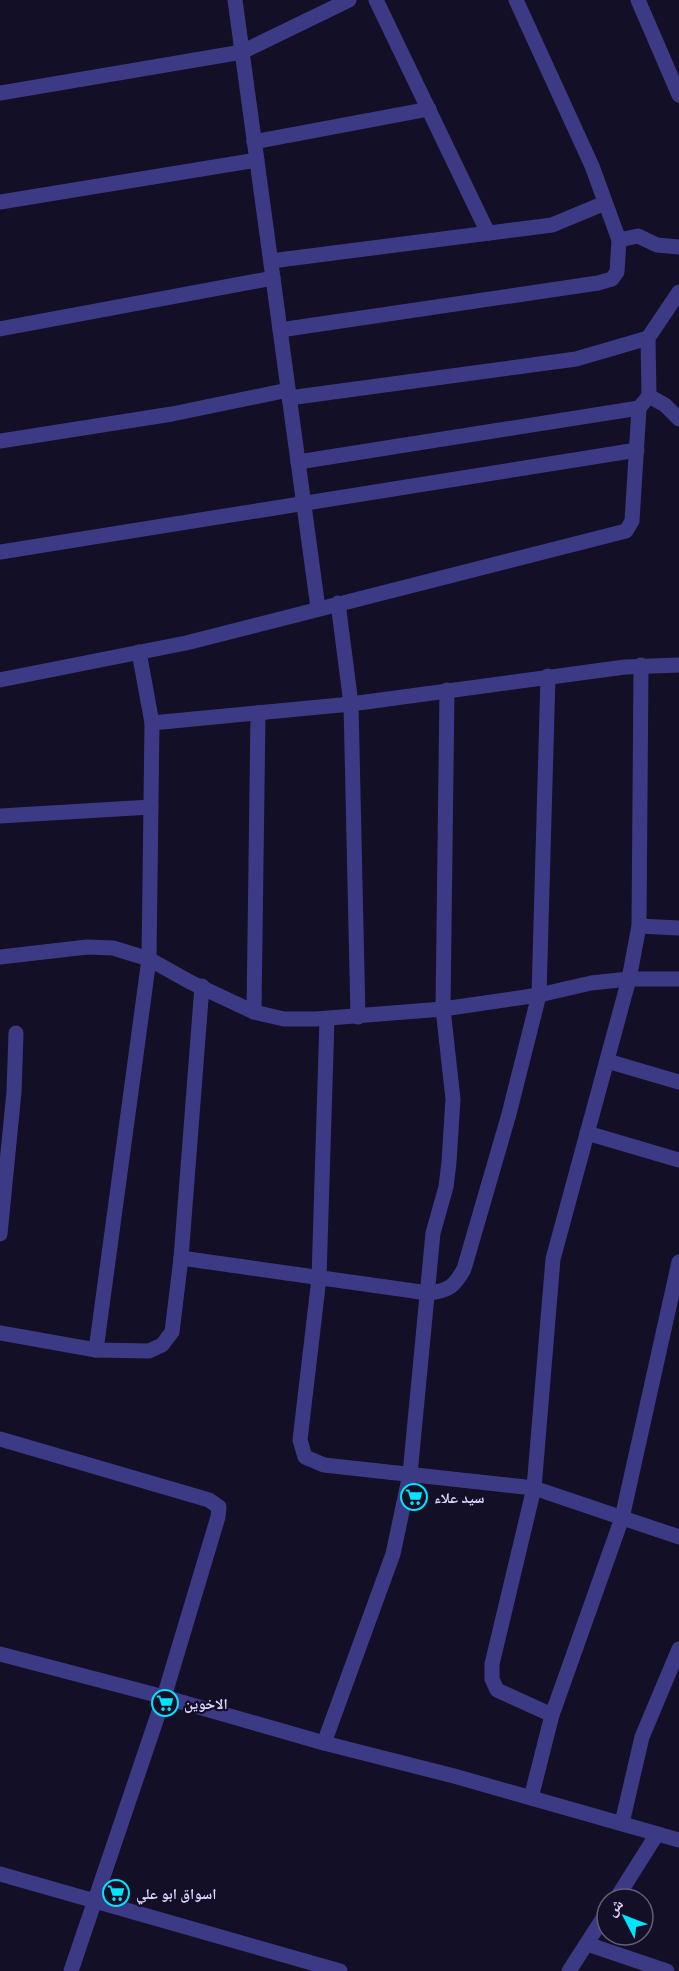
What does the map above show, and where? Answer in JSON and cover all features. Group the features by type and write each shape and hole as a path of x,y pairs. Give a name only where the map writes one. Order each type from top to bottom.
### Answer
{"street":[{"path":"235,0 318,608"},
{"path":"0,93 242,52 349,0"},
{"path":"376,0 488,234"},
{"path":"280,330 598,283 612,279 617,272 619,240 592,166 516,0"},
{"path":"638,0 679,95"},
{"path":"254,141 429,109"},
{"path":"0,202 256,159"},
{"path":"271,261 552,225 605,203"},
{"path":"619,240 638,236 657,245 679,247"},
{"path":"0,329 273,278"},
{"path":"0,680 186,643 626,531 632,521 648,338 679,292"},
{"path":"0,441 289,394 576,359 648,338"},
{"path":"298,462 644,402 665,405 679,419"},
{"path":"0,552 637,450"},
{"path":"338,603 351,704 358,1017"},
{"path":"96,1350 149,959 152,723 139,652"},
{"path":"152,723 351,704 641,665 679,665"},
{"path":"552,1715 497,1690 492,1679 492,1664 534,1488 553,1259 629,979 639,926 641,665"},
{"path":"181,1258 428,1293 444,1292 451,1287 464,1269 509,1114 539,995 548,676"},
{"path":"324,1743 393,1554 410,1474 434,1233 446,1187 453,1099 443,1009 447,690"},
{"path":"254,1012 258,713"},
{"path":"0,816 151,807"},
{"path":"639,926 679,928"},
{"path":"0,957 87,947 113,948 149,959 254,1012 284,1019 358,1017 443,1009 539,995 591,983 629,979 679,979"},
{"path":"0,1333 96,1350 149,1351 162,1345 172,1332 181,1258 202,987"},
{"path":"327,1018 318,1278 300,1440 305,1457 324,1465 534,1488 679,1537"},
{"path":"0,1234 7,1091 16,1034"},
{"path":"607,1061 679,1082"},
{"path":"586,1133 679,1160"},
{"path":"531,1798 552,1715 622,1518 679,1262"},
{"path":"0,1439 209,1500 219,1507 218,1517 164,1697 71,1971"},
{"path":"622,1823 642,1737 679,1649"},
{"path":"0,1654 164,1697 679,1840"},
{"path":"623,1887 657,1834"},
{"path":"0,1874 340,1971"},
{"path":"569,1971 595,1931"},
{"path":"587,1944 667,1971"}],"place":[{"name":"سيد علاء","path":"414,1497"},
{"name":"الاخوين","path":"165,1703"},
{"name":"اسواق ابو علي","path":"116,1893"}]}
